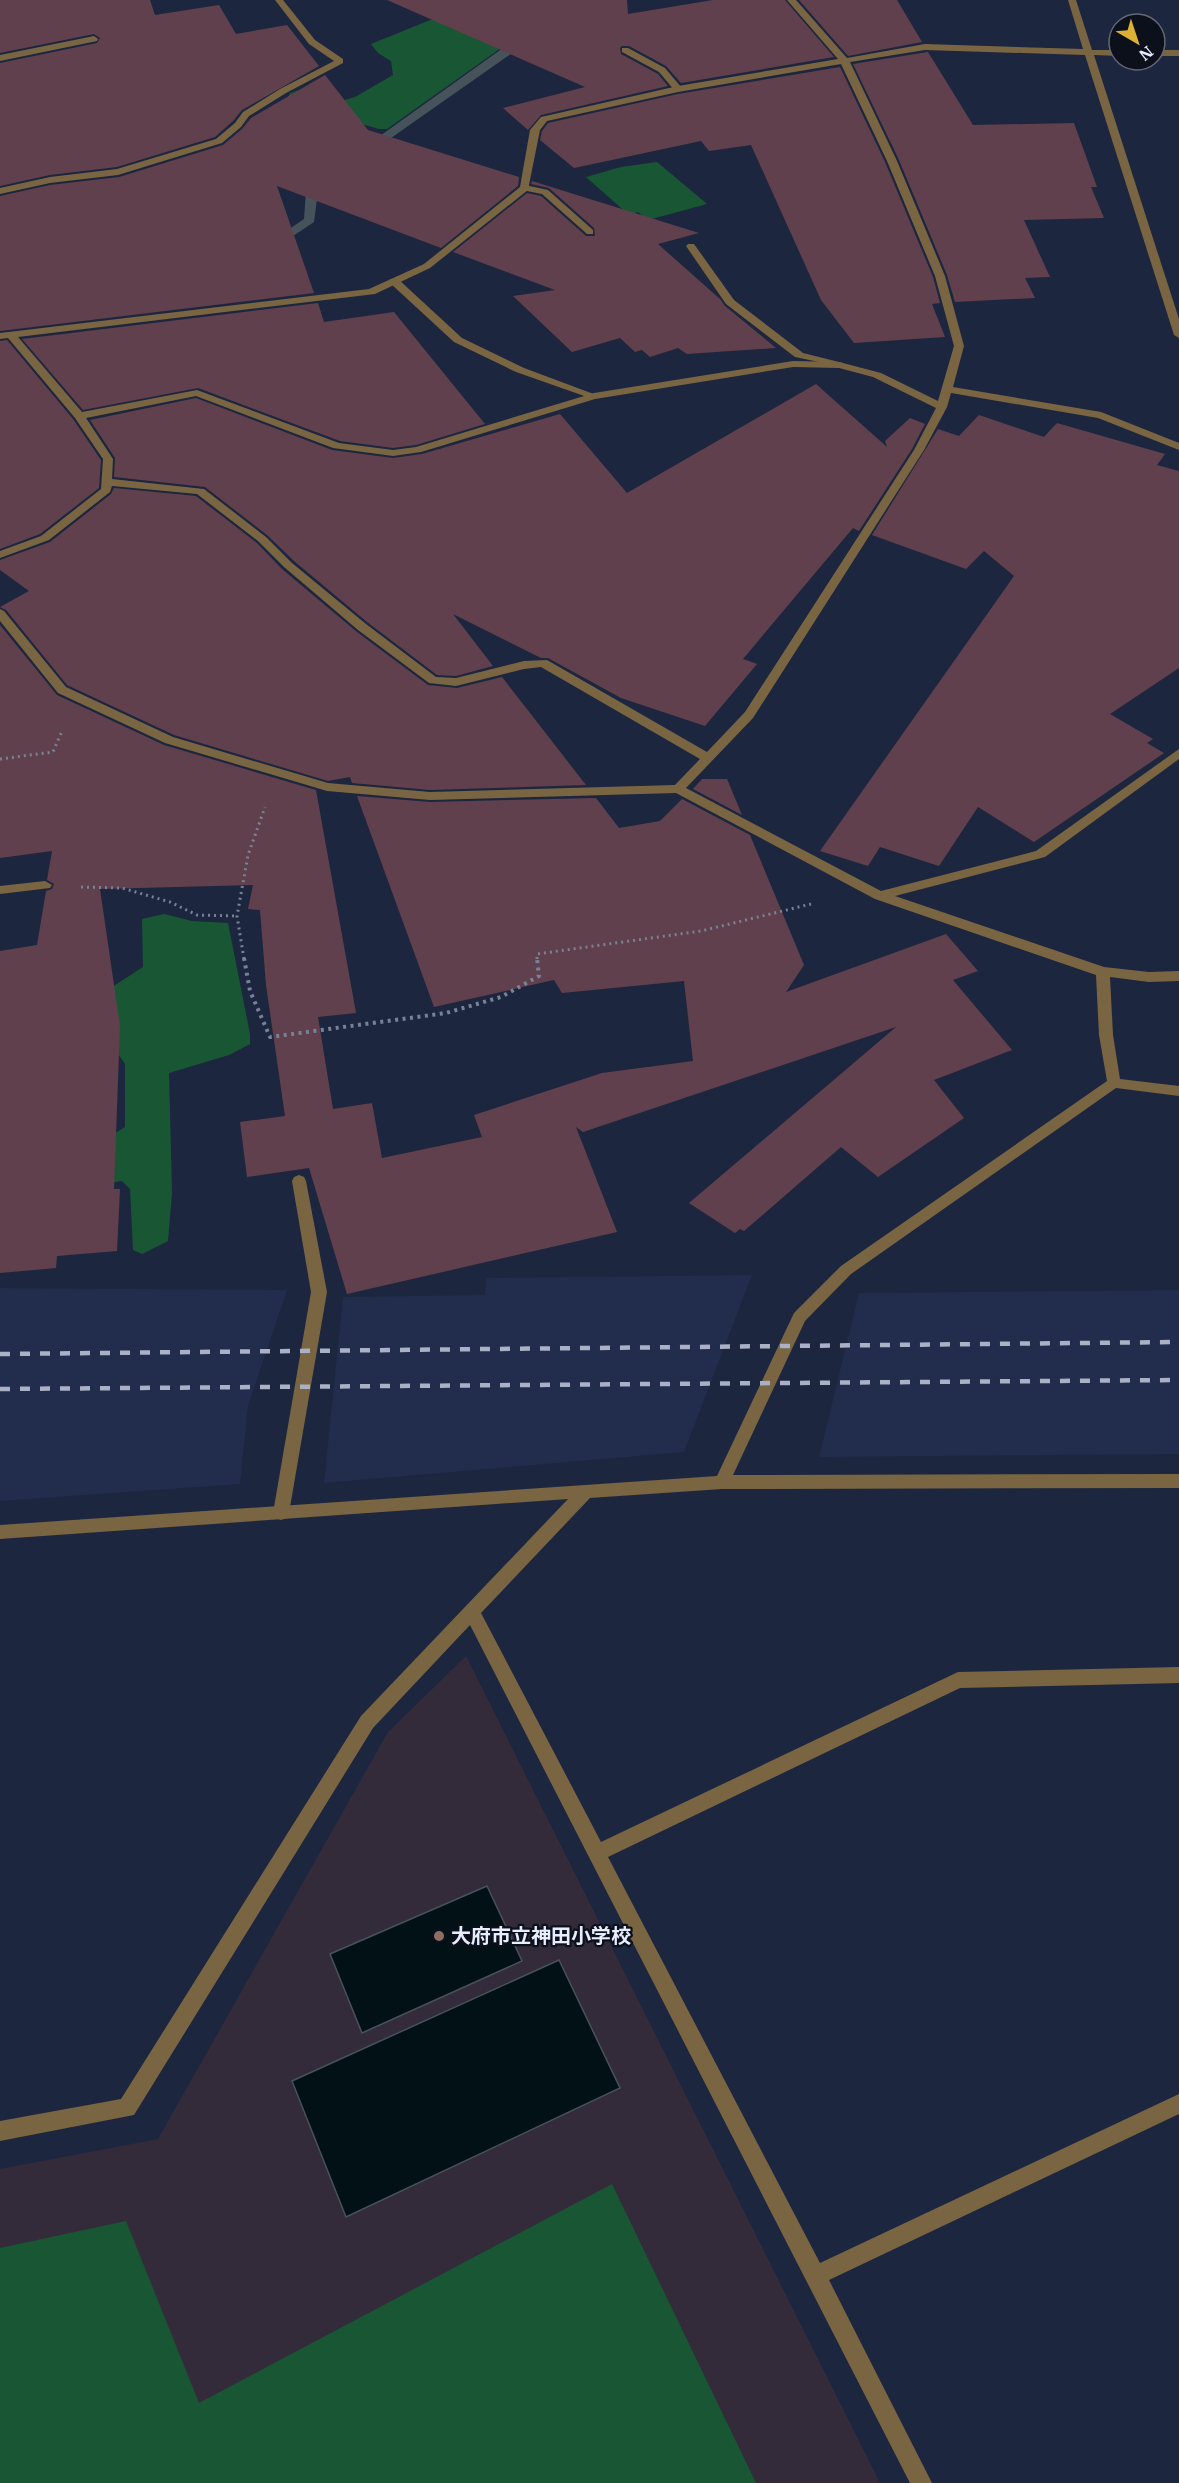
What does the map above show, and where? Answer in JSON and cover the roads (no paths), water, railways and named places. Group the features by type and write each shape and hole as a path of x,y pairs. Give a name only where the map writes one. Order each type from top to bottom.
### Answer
{"street":[{"path":"0,191 50,180 118,172 219,141 238,125 246,114 283,91 340,61 312,42 279,0"},
{"path":"678,789 749,715 919,450 942,407 959,346 940,276 892,161 844,60 790,0"},
{"path":"1072,0 1179,335"},
{"path":"0,58 94,39"},
{"path":"6,336 371,292 427,266 525,188 535,130 544,119 678,89 925,47 1107,53"},
{"path":"625,50 662,70 678,89"},
{"path":"525,188 545,192 590,232"},
{"path":"691,246 730,302 799,355 877,375 942,407"},
{"path":"394,281 458,340 520,370 594,396"},
{"path":"0,555 45,538 106,490 108,459 79,416 6,336"},
{"path":"79,416 197,393 337,446 393,453 417,450 594,396 793,364 839,365"},
{"path":"946,389 1101,415 1179,447"},
{"path":"106,482 200,490 262,539 288,565 362,627 433,680 456,682 524,664 543,663 708,758"},
{"path":"0,613 62,690 169,741 327,788 430,796 678,789 879,896 1103,972 1149,977 1179,976"},
{"path":"879,896 1041,854 1179,753"},
{"path":"0,890 45,885"},
{"path":"1103,972 1106,1035 1114,1083"},
{"path":"722,1482 799,1317 846,1270 1114,1083 1179,1091"},
{"path":"281,1513 319,1292 299,1181"},
{"path":"0,1532 722,1482 1179,1481"},
{"path":"0,2131 127,2108 367,1722 586,1491"},
{"path":"472,1612 921,2483"},
{"path":"597,1853 958,1680 1179,1675"},
{"path":"816,2276 1179,2104"}],"waterway":[{"path":"367,150 524,40"},
{"path":"274,244 310,220 312,190 323,182"}],"railway":[{"path":"0,1354 1179,1342"},
{"path":"0,1389 1179,1380"}],"place":[{"name":"大府市立神田小学校","path":"439,1936"}]}
